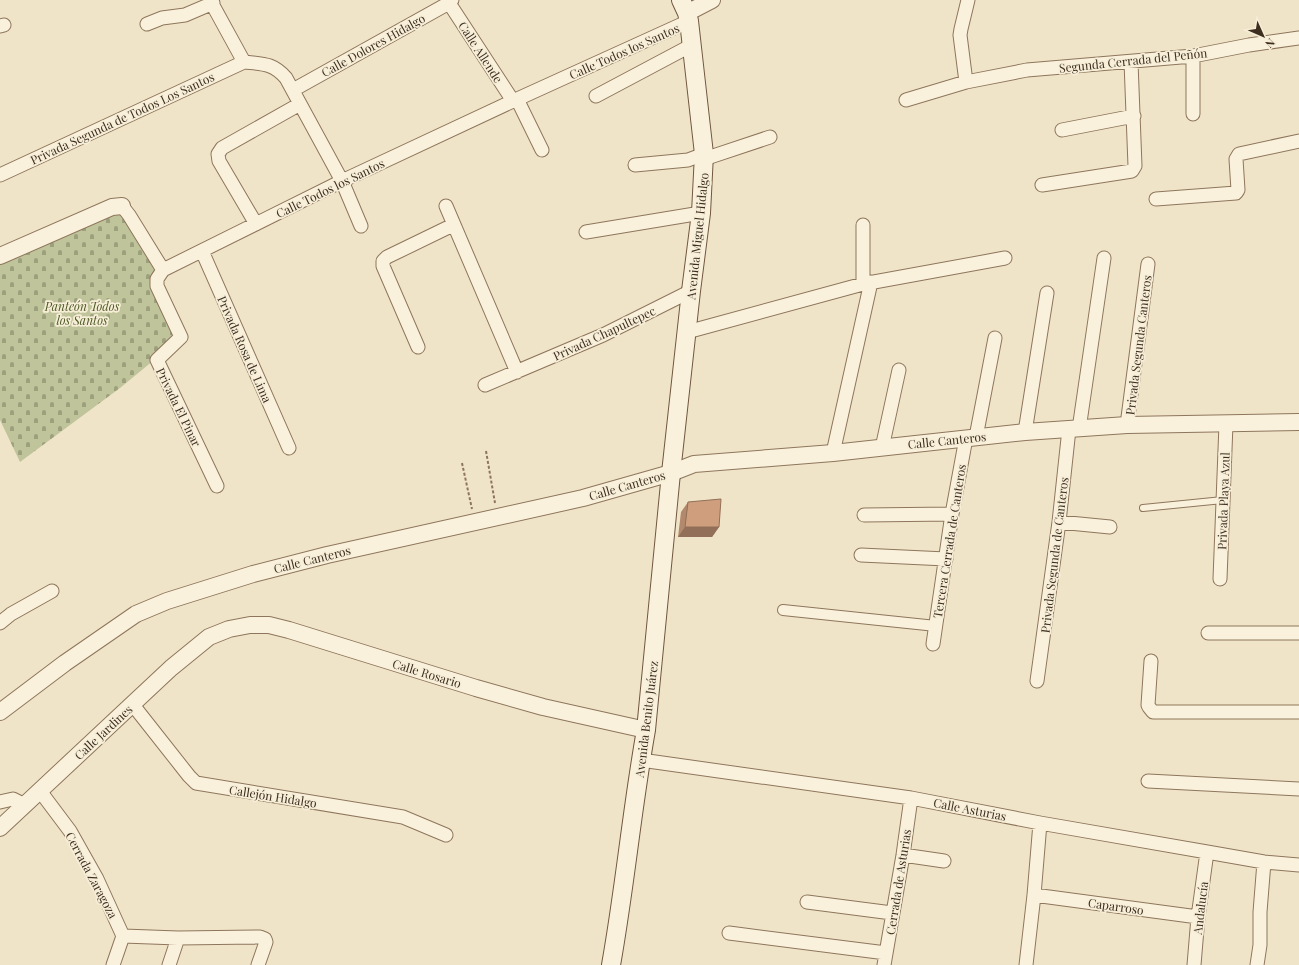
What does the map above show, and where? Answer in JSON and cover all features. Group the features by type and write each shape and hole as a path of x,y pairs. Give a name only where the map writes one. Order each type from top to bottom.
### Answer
{"main road":[{"name":"Avenida Miguel Hidalgo","path":"671,473 701,213 704,156 692,45 686,11"},
{"name":"Avenida Benito Juárez","path":"611,965 646,730 671,473"}],"street":[{"path":"686,11 712,0"},
{"path":"966,82 960,29 968,0"},
{"path":"147,24 162,18 185,15 211,2 244,62 269,65 275,68 286,78 342,181 361,226"},
{"name":"Calle Dolores Hidalgo","path":"292,90 451,2"},
{"name":"Calle Allende","path":"451,2 515,100 542,150"},
{"name":"Calle Todos los Santos","path":"163,270 342,181 515,100 686,11"},
{"name":"Segunda Cerrada del Peñón","path":"906,100 966,82 1028,70 1193,56 1249,45 1299,38"},
{"path":"596,96 692,45"},
{"path":"1193,56 1193,114"},
{"name":"Privada Segunda de Todos Los Santos","path":"0,175 244,62"},
{"path":"1042,185 1133,170 1135,166 1131,62"},
{"path":"256,224 219,161 218,154 222,148 300,104"},
{"path":"1062,130 1134,116"},
{"path":"635,165 688,160 770,137"},
{"path":"1156,199 1236,193 1238,190 1236,159 1239,154 1299,141"},
{"path":"0,256 112,207 122,206 130,215 163,270"},
{"path":"446,206 517,372"},
{"path":"586,232 701,213"},
{"path":"418,347 382,261 387,257 453,225"},
{"path":"833,453 867,283 864,225"},
{"name":"Privada Rosa de Lima","path":"202,251 289,448"},
{"path":"687,332 867,283 1005,258"},
{"name":"Privada Segunda de Canteros","path":"1037,681 1059,522 1104,258"},
{"name":"Privada Segunda Canteros","path":"1128,425 1148,264"},
{"name":"Privada El Pinar","path":"163,270 157,279 157,286 181,337 157,360 217,486"},
{"name":"Privada Chapultepec","path":"485,385 603,335 691,291"},
{"path":"1026,432 1047,293"},
{"name":"Tercera Cerrada de Canteros","path":"933,644 952,514 995,338"},
{"path":"882,448 899,370"},
{"name":"Calle Canteros","path":"0,712 65,663 136,614 167,600 253,574 327,555 583,498 671,473 694,464 833,453 1026,432 1128,425 1299,422"},
{"name":"Privada Playa Azul","path":"1220,579 1226,424"},
{"path":"864,514 952,514"},
{"path":"1059,522 1110,527"},
{"path":"861,555 946,559"},
{"path":"0,623 11,614 52,591"},
{"path":"783,610 936,626"},
{"name":"Calle Rosario","path":"209,637 250,625 269,625 543,708 646,730"},
{"path":"1208,633 1299,633"},
{"name":"Calle Jardines","path":"0,828 171,668 209,637"},
{"path":"1151,661 1148,707 1153,712 1299,712"},
{"name":"Callejón Hidalgo","path":"133,705 196,783 403,817 446,835"},
{"name":"Calle Asturias","path":"641,760 911,798 1040,823 1264,862 1299,865"},
{"path":"1148,781 1299,790"},
{"name":"Cerrada Zaragoza","path":"40,791 70,832 97,879 123,936"},
{"name":"Cerrada de Asturias","path":"885,959 911,798"},
{"path":"0,802 13,799 25,805"},
{"path":"1026,965 1040,823"},
{"name":"Andalucía","path":"1194,965 1198,917 1207,852"},
{"path":"903,855 944,861"},
{"path":"1257,965 1260,945 1260,912 1264,862"},
{"name":"Caparroso","path":"1034,895 1198,917"},
{"path":"807,902 892,913"},
{"path":"729,932 885,959"},
{"path":"112,965 123,936 178,938 260,936 265,939 266,942 258,965"},
{"path":"169,965 178,938"}],"lane":[{"path":"1143,508 1223,500"}],"path":[{"path":"486,451 498,517"},
{"path":"462,463 475,522"}],"green space":[{"name":"Panteón Todos los Santos","path":"122,206 163,270 164,283 182,337 120,388 20,462 0,420 0,259"}],"building":[{"path":"721,499 719,527 685,527 688,502"}]}
